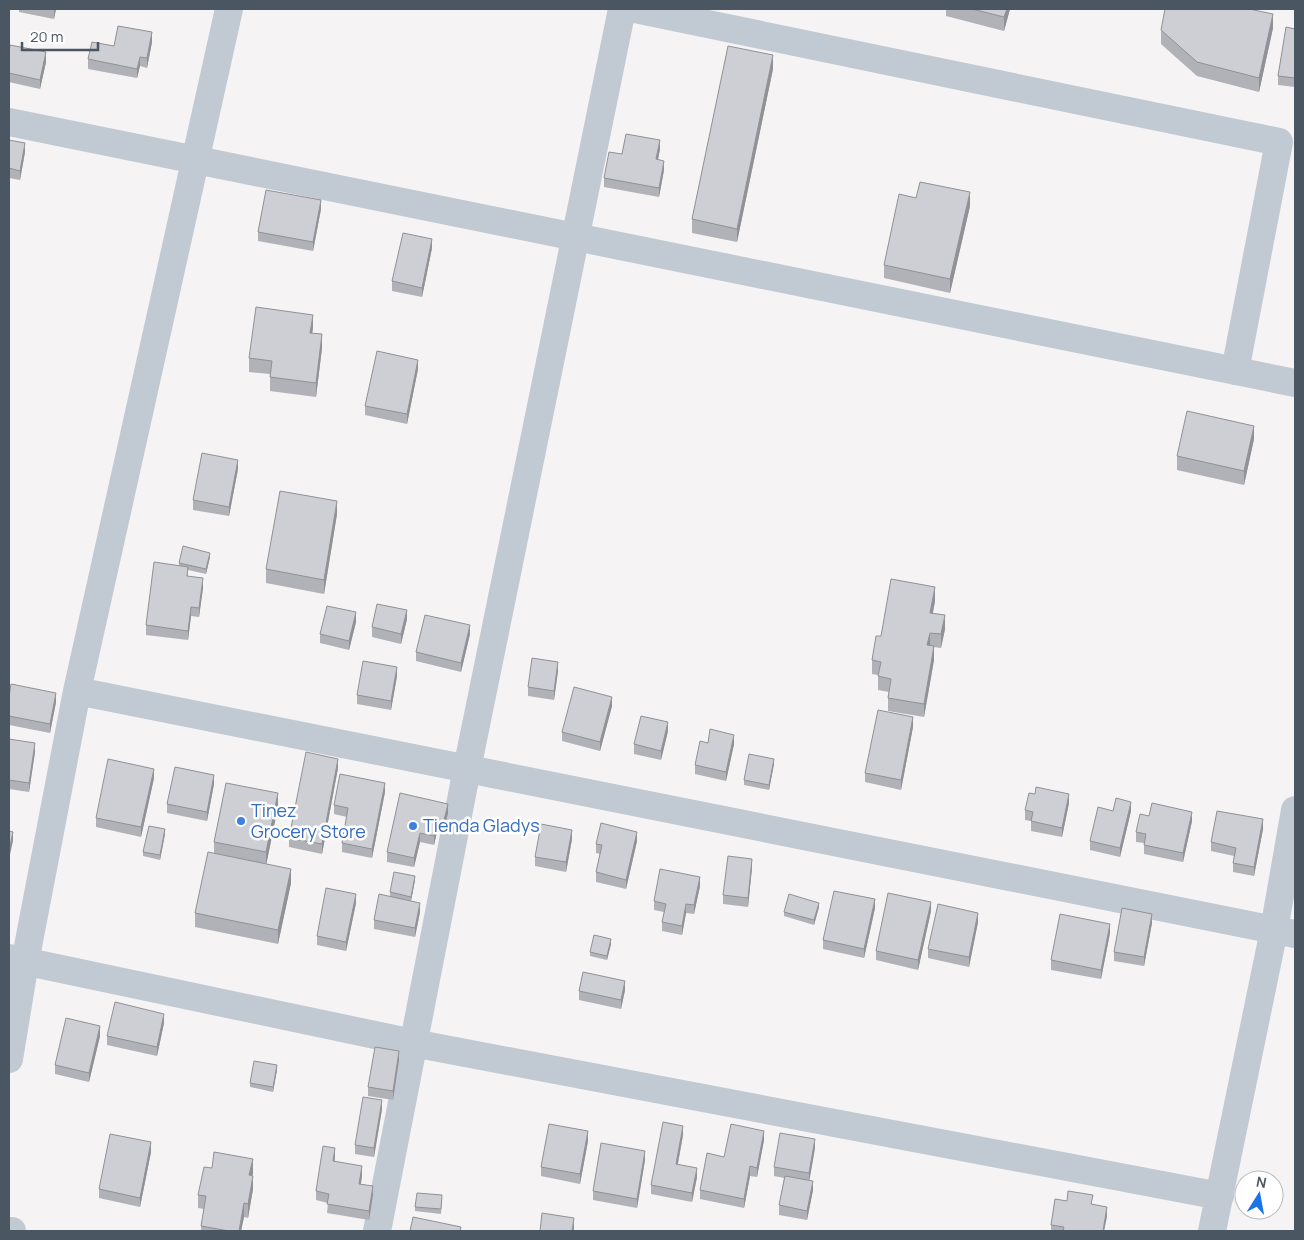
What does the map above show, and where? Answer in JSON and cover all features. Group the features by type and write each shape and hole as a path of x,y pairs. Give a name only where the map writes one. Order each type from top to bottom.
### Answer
{"street":[{"path":"9,1059 17,960 229,9"},
{"path":"377,1231 467,768 622,9"},
{"path":"635,9 1279,142 1235,371"},
{"path":"9,122 1295,383"},
{"path":"77,690 1285,932"},
{"path":"1212,1231 1285,932 1295,810"},
{"path":"17,960 414,1043 1220,1196"}],"building":[{"path":"972,9 1007,9 1004,17"},
{"path":"1165,9 1249,9 1273,14 1259,78 1197,62 1161,30"},
{"path":"118,26 152,32 147,58 140,57 137,69 88,59 92,42 114,46"},
{"path":"1286,27 1295,29 1295,78 1278,76"},
{"path":"10,45 46,52 40,80 9,73"},
{"path":"728,46 773,55 737,229 692,219"},
{"path":"626,134 660,140 656,159 664,161 659,188 604,178 609,152 622,154"},
{"path":"9,140 25,143 20,171 9,168"},
{"path":"920,182 970,192 950,279 884,265 899,194 916,198"},
{"path":"266,190 321,200 313,242 258,232"},
{"path":"403,233 432,239 422,288 392,281"},
{"path":"256,307 313,315 310,333 322,334 316,383 270,377 272,361 249,358"},
{"path":"377,351 418,360 407,414 365,406"},
{"path":"1187,411 1254,426 1244,471 1177,456"},
{"path":"202,453 238,460 229,507 193,500"},
{"path":"280,491 337,501 324,580 266,569"},
{"path":"183,546 210,553 206,569 179,563"},
{"path":"154,562 188,567 187,576 203,578 199,608 191,607 188,631 146,625"},
{"path":"891,579 935,587 930,613 945,615 941,634 930,633 927,645 934,646 924,704 888,698 891,679 878,676 881,662 872,660 876,636 881,636"},
{"path":"377,604 407,610 401,634 372,627"},
{"path":"327,606 356,612 349,641 320,634"},
{"path":"425,615 470,625 461,663 416,652"},
{"path":"532,658 558,662 554,691 528,687"},
{"path":"363,661 397,667 391,701 357,695"},
{"path":"11,684 56,693 50,724 9,716"},
{"path":"574,687 612,697 600,742 562,732"},
{"path":"878,710 913,717 901,780 865,773"},
{"path":"641,716 668,722 661,751 634,744"},
{"path":"710,729 734,735 726,772 695,765 700,741 708,743"},
{"path":"9,739 35,743 29,783 9,780"},
{"path":"306,752 338,759 322,844 289,838"},
{"path":"749,754 774,759 769,785 744,780"},
{"path":"108,759 154,769 141,827 96,818"},
{"path":"175,767 214,775 207,812 167,804"},
{"path":"340,774 385,783 372,849 342,843 348,808 334,805"},
{"path":"226,783 278,793 266,852 214,842"},
{"path":"1036,787 1069,794 1062,828 1031,821 1033,812 1025,810 1029,793 1035,794"},
{"path":"400,793 448,804 443,824 437,822 434,836 420,833 414,858 387,852"},
{"path":"1116,798 1131,802 1120,848 1090,841 1098,807 1113,811"},
{"path":"1152,803 1192,812 1183,853 1144,845 1146,834 1136,832 1140,814 1149,816"},
{"path":"1217,811 1263,819 1254,867 1233,863 1236,848 1211,842"},
{"path":"601,823 637,832 626,880 596,872 602,845 596,844"},
{"path":"541,824 572,830 566,862 535,857"},
{"path":"149,826 165,829 160,855 143,852"},
{"path":"9,831 13,832 9,850"},
{"path":"208,852 291,869 278,930 195,913"},
{"path":"728,856 752,859 748,898 723,895"},
{"path":"660,869 700,877 694,905 686,904 682,926 662,922 666,904 654,901"},
{"path":"394,872 415,876 411,897 390,892"},
{"path":"326,888 356,894 346,942 317,936"},
{"path":"834,891 875,899 864,949 823,940"},
{"path":"888,893 931,902 918,960 876,951"},
{"path":"379,894 420,903 415,928 374,920"},
{"path":"789,894 819,903 814,920 784,912"},
{"path":"938,904 978,913 969,957 928,949"},
{"path":"1122,908 1152,914 1144,957 1114,952"},
{"path":"1060,914 1110,924 1101,970 1051,960"},
{"path":"594,935 611,939 607,956 590,952"},
{"path":"583,972 625,981 621,1000 579,991"},
{"path":"115,1002 164,1014 157,1047 107,1036"},
{"path":"66,1018 100,1026 89,1073 55,1065"},
{"path":"375,1047 399,1051 393,1091 368,1087"},
{"path":"254,1061 277,1065 273,1087 250,1083"},
{"path":"363,1097 382,1100 374,1148 355,1145"},
{"path":"663,1122 683,1126 676,1164 697,1168 692,1193 651,1185"},
{"path":"549,1124 588,1131 580,1174 541,1167"},
{"path":"731,1124 764,1131 757,1168 750,1166 744,1199 700,1190 707,1153 724,1157"},
{"path":"780,1133 815,1139 809,1173 774,1167"},
{"path":"110,1134 151,1142 140,1198 99,1189"},
{"path":"601,1143 645,1151 637,1199 593,1191"},
{"path":"323,1146 335,1148 333,1161 362,1166 359,1184 373,1186 369,1211 327,1204 329,1194 316,1191"},
{"path":"214,1152 253,1159 249,1175 253,1176 248,1204 244,1203 239,1231 201,1226 206,1196 198,1195 204,1167 212,1168"},
{"path":"785,1176 813,1181 807,1211 779,1205"},
{"path":"1068,1191 1093,1195 1091,1204 1107,1207 1103,1231 1063,1231 1064,1227 1051,1225 1055,1199 1067,1201"},
{"path":"417,1193 442,1195 441,1209 415,1207"},
{"path":"542,1213 574,1218 572,1231 540,1231"},
{"path":"413,1217 461,1227 460,1231 410,1231"}],"place":[{"name":"Tinez Grocery Store","path":"241,821"},
{"name":"Tienda Gladys","path":"413,826"}]}
